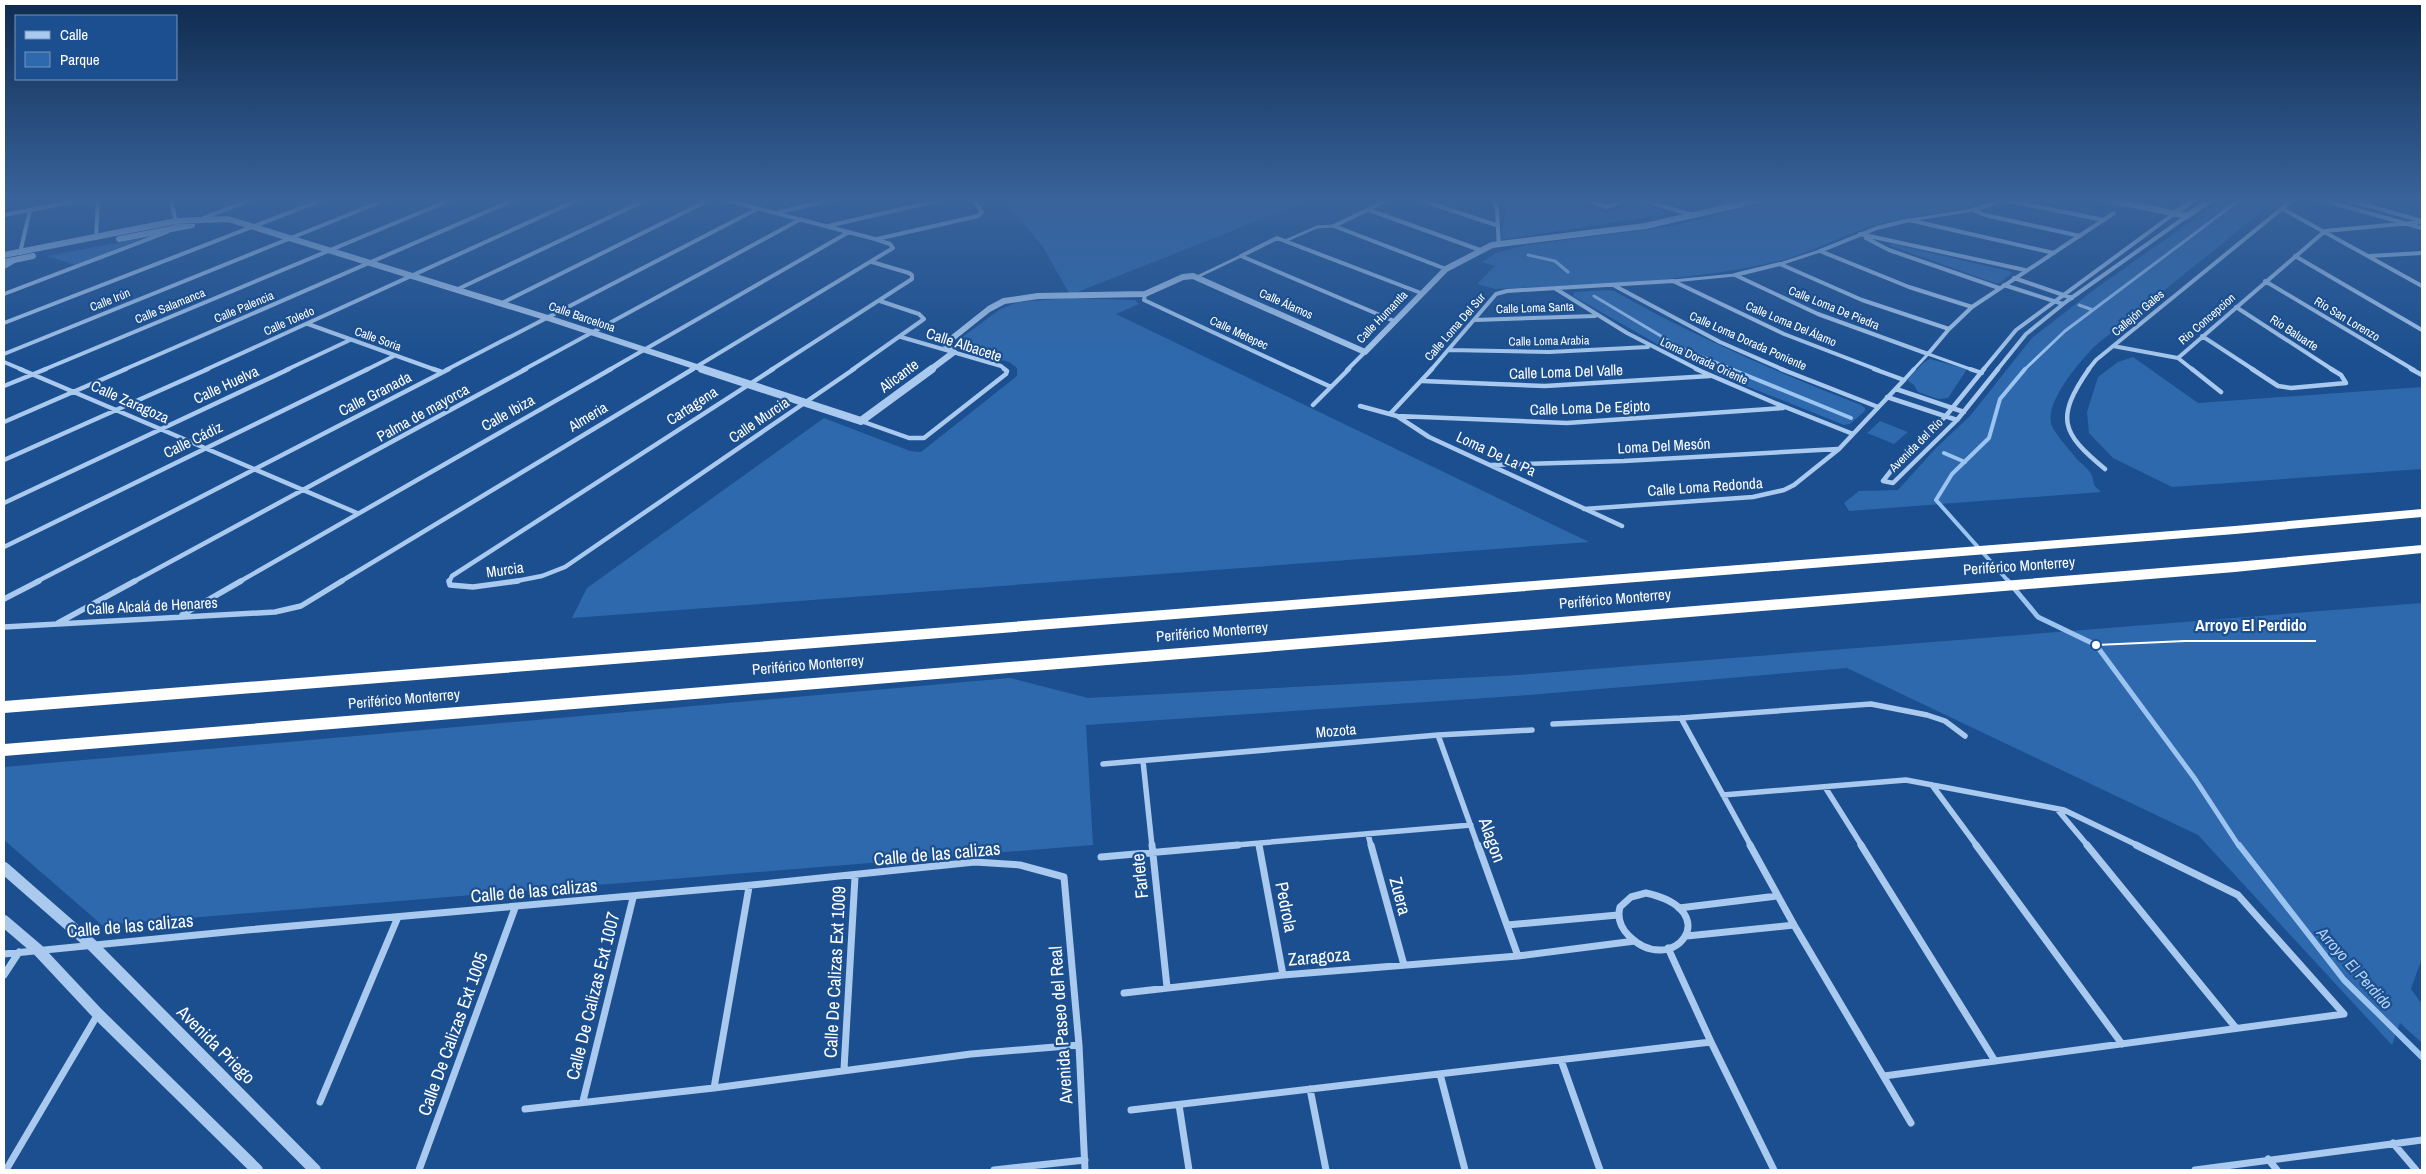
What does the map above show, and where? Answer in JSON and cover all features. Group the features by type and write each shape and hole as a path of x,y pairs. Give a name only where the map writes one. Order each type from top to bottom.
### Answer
{"highway":[{"name":"Periférico Monterrey","path":"4,707 2422,513"},
{"name":"Periférico Monterrey","path":"4,750 2422,550"}],"street":[{"path":"4,262 29,253"},
{"path":"4,255 30,253"},
{"path":"4,294 106,253"},
{"path":"4,324 186,253"},
{"name":"Calle Irún","path":"4,354 255,253"},
{"name":"Calle Salamanca","path":"4,386 325,253"},
{"name":"Calle Barcelona","path":"342,253 548,318 909,438 919,439 927,436"},
{"name":"Calle Palencia","path":"4,422 394,253"},
{"name":"Calle Toledo","path":"4,460 465,253"},
{"path":"458,289 534,253"},
{"path":"502,303 603,253"},
{"name":"Calle Granada","path":"4,599 672,253"},
{"name":"Palma de mayorca","path":"55,624 304,491 740,253"},
{"name":"Calle Ibiza","path":"180,616 813,253"},
{"name":"Almeria","path":"301,606 695,366 887,253"},
{"path":"954,352 945,344 948,340 989,309 1004,301 1038,296 1145,294 1183,277 1197,276 1248,253"},
{"path":"1316,253 1421,293"},
{"path":"1404,253 1446,269"},
{"name":"Calle Humantla","path":"1314,405 1446,269 1475,253"},
{"path":"1672,281 1734,275 1780,264 1815,253"},
{"path":"1824,253 1909,287 1972,307"},
{"path":"1897,253 1999,288"},
{"path":"1946,253 2025,270"},
{"path":"1904,380 1949,329 1972,307 2025,270 2054,253"},
{"name":"Avenida del Río","path":"2119,253 2016,330 1952,409 1885,476 1883,481 1893,483 1957,420 2026,334 2063,304 2135,253"},
{"name":"Callejón Gales","path":"2105,469 2075,442 2067,428 2066,421 2071,402 2084,376 2096,360 2226,253"},
{"name":"Rio Concepcion","path":"2113,346 2178,358 2299,253"},
{"path":"2363,253 2422,285"},
{"path":"2369,256 2422,253"},
{"path":"4,267 19,255"},
{"path":"1241,256 1394,321"},
{"path":"2295,256 2422,330"},
{"name":"Cartagena","path":"449,582 452,576 910,282 913,277 909,273 872,262"},
{"path":"1780,264 1862,300 1949,329"},
{"name":"Calle Loma De Piedra","path":"1734,275 1818,314 1928,354"},
{"name":"Calle Álamos","path":"1197,276 1365,352"},
{"path":"2014,278 2072,298"},
{"name":"Calle Loma Del Sur","path":"1390,414 1422,381 1499,292 1672,281"},
{"name":"Calle Loma Del Álamo","path":"1672,281 1784,334 1904,380"},
{"name":"Rio San Lorenzo","path":"2265,281 2421,374"},
{"path":"2004,285 2063,304"},
{"name":"Calle Loma Dorada Poniente","path":"1615,286 1720,342 1774,366 1878,406"},
{"name":"Loma Dorada Oriente","path":"1556,289 1596,316 1648,347 1783,408 1853,434"},
{"name":"Calle Metepec","path":"1145,294 1144,300 1330,387"},
{"name":"Calle Murcia","path":"565,567 923,322 923,316 880,301"},
{"name":"Rio Baluarte","path":"2202,336 2269,382 2290,388 2340,385 2346,381 2341,375 2236,307"},
{"name":"Calle Loma Santa","path":"1475,320 1596,316"},
{"name":"Calle Soria","path":"308,324 442,372"},
{"name":"Calle Albacete","path":"901,337 1001,366 1007,371 1006,374 927,436"},
{"name":"Calle Huelva","path":"4,503 350,340"},
{"name":"Calle Loma Arabia","path":"1449,350 1549,352 1648,347"},
{"name":"Alicante","path":"861,421 954,352"},
{"path":"1928,354 1982,373"},
{"name":"Calle Cádiz","path":"4,547 394,356"},
{"path":"2178,358 2221,392"},
{"name":"Calle Zaragoza","path":"4,362 357,513"},
{"name":"Calle Loma Del Valle","path":"1422,381 1545,386 1710,376"},
{"name":"Calle Loma Redonda","path":"1584,509 1774,494 1794,485 1839,449 1904,380"},
{"path":"1896,389 1964,412"},
{"path":"1887,398 1957,420"},
{"name":"Loma De La Pa","path":"1360,406 1397,416 1429,437 1622,526"},
{"name":"Calle Loma De Egipto","path":"1397,416 1567,423 1783,408"},
{"name":"Loma Del Mesón","path":"1491,464 1624,461 1839,449"},
{"name":"Murcia","path":"449,582 456,587 463,588 540,578 565,567"},
{"name":"Calle Alcalá de Henares","path":"4,628 180,616 275,612 301,606"},
{"path":"1553,724 1681,718 1871,704 1927,715 1945,721 1965,736"},
{"path":"1681,718 1777,896 1911,1122"},
{"name":"Mozota","path":"1104,764 1438,735 1532,730"},
{"name":"Alagon","path":"1438,735 1518,956"},
{"name":"Farlete","path":"1143,761 1167,987"},
{"path":"1723,795 1906,780 2064,810 2238,895 2344,1014 1884,1076"},
{"path":"1931,785 2122,1044"},
{"path":"1825,786 1995,1061"},
{"path":"2057,809 2236,1028"},
{"path":"1101,857 1259,845 1471,825"},
{"name":"Zuera","path":"1368,834 1404,966"},
{"name":"Pedrola","path":"1259,845 1283,975"},
{"name":"Calle de las calizas","path":"4,954 398,917 633,898 975,862 1002,862 1026,865 1064,877"},
{"name":"Avenida Priego","path":"4,868 92,945 315,1170"},
{"name":"Calle De Calizas Ext 1009","path":"844,1069 855,876"},
{"name":"Avenida Paseo del Real","path":"1064,877 1079,1045 1085,1170"},
{"path":"714,1088 749,887"},
{"path":"1640,894 1658,895 1679,908 1686,917 1688,926 1687,936 1681,943 1668,948 1652,948 1635,941 1626,933 1618,915 1620,906 1626,899 1640,894"},
{"path":"1679,908 1777,896"},
{"name":"Calle De Calizas Ext 1007","path":"583,1101 633,898"},
{"name":"Calle De Calizas Ext 1005","path":"419,1170 515,908"},
{"path":"1507,925 1618,915"},
{"path":"320,1102 398,917"},
{"path":"4,920 38,950 98,1014 257,1170"},
{"path":"1687,936 1794,925"},
{"name":"Zaragoza","path":"1124,994 1167,987 1283,975 1518,956 1635,941"},
{"path":"1668,948 1711,1042 1774,1170"},
{"path":"4,975 19,952"},
{"path":"6,1170 98,1014"},
{"path":"1131,1110 1711,1042"},
{"path":"525,1109 583,1101 714,1088 844,1069 971,1054 1079,1045"},
{"path":"1561,1060 1600,1170"},
{"path":"1440,1074 1466,1170"},
{"path":"1310,1089 1326,1170"},
{"path":"1179,1105 1189,1170"},
{"path":"2195,1170 2268,1158 2422,1140"},
{"path":"2394,1143 2416,1170"},
{"path":"2268,1158 2277,1170"},
{"path":"994,1170 1085,1160"}],"green space":[{"path":"64,253 106,253 75,265 47,256"},
{"path":"1046,253 1177,253 1070,295"},
{"path":"1496,253 1804,253 1778,261 1743,268 1673,278 1602,284 1495,289 1477,284 1495,266 1482,262"},
{"path":"1910,253 1930,253 2012,273 2000,283 1995,283"},
{"path":"2146,253 2211,253 2096,345 2082,360 2059,392 2051,414 2052,427 2076,458 2091,473 2094,485 2101,492 1849,511 1844,503 1859,491 1898,490 1935,449 1970,416 2032,338 2095,289"},
{"path":"1614,291 1674,323 1736,352 1798,380 1861,405 1865,408 1865,411 1850,424 1844,425 1719,375 1659,345 1573,296 1575,292"},
{"path":"1070,298 1135,300 1139,304 1116,314 1589,542 572,618 587,588 824,418 910,451 921,452 1017,376 1017,368 1009,362 956,348 957,341 999,310 1018,302"},
{"path":"2133,357 2198,403 2422,387 2422,469 2172,487 2113,458 2089,433 2087,412 2098,377 2118,362"},
{"path":"1930,359 1967,369 1948,398 1938,399 1918,392 1914,385 1907,380 1924,362"},
{"path":"1880,421 1908,432 1894,444 1867,433"},
{"path":"2422,603 2422,958 2411,989 2422,1004 2422,1043 2400,1023 2392,1045 2198,835 1847,668 1529,695 1086,725 1093,845 102,925 4,840 4,767 1010,678 1088,698 1518,675"}],"waterway":[{"name":"Arroyo El Perdido","path":"2093,310 2169,253"},
{"path":"1528,255 1555,261 1568,272"},
{"path":"1594,296 1681,348 1734,370"},
{"path":"2079,305 2093,310"},
{"name":"Arroyo El Perdido","path":"2025,369 2065,331 2093,310"},
{"path":"1731,369 1851,418"},
{"name":"Arroyo El Perdido","path":"1965,462 1989,438 2000,399 2025,369"},
{"path":"1944,453 1965,462"},
{"name":"Arroyo El Perdido","path":"1965,462 1952,474 1936,500 2009,582"},
{"name":"Arroyo El Perdido","path":"2008,581 2038,617 2096,645 2195,779 2239,846"},
{"name":"Arroyo El Perdido","path":"2239,845 2344,980 2422,1057"}],"place":[{"name":"Arroyo El Perdido","path":"2096,645"}]}
